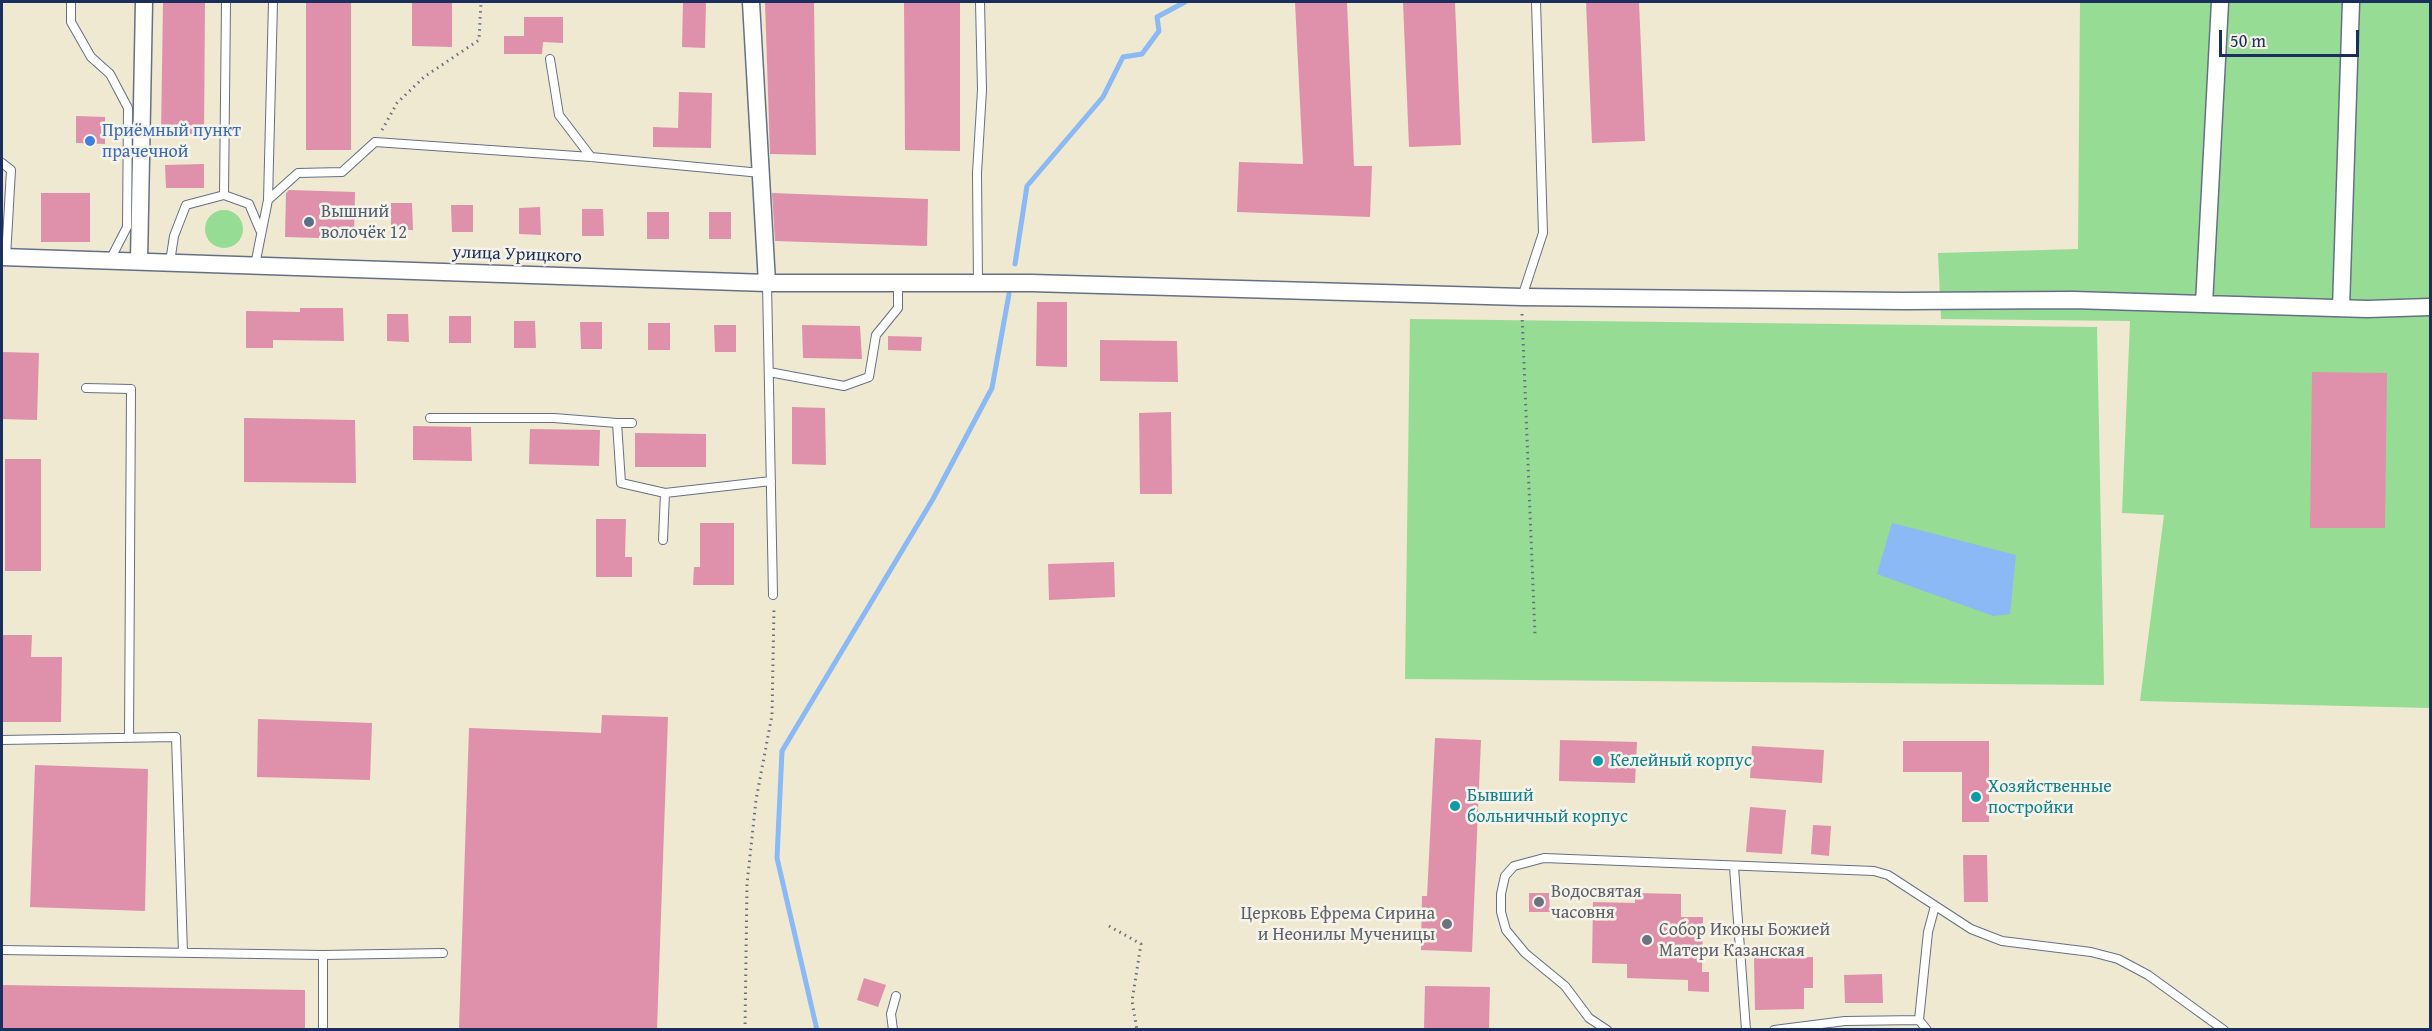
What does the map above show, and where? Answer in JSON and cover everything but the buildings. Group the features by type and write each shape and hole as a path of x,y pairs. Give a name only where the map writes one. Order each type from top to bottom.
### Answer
{"street":[{"path":"139,261 144,2"},
{"path":"751,2 767,283"},
{"path":"2204,304 2220,2"},
{"path":"2341,308 2351,2"},
{"name":"улица Урицкого","path":"4,257 767,283 1031,283 1522,297 2073,300 2341,308 2430,307"}],"lane":[{"path":"71,2 71,22 91,57 111,74 128,108 128,227 110,260"},
{"path":"224,195 226,2"},
{"path":"255,265 268,200 273,2"},
{"path":"978,283 977,173 982,90 980,2"},
{"path":"1522,297 1543,233 1536,2"},
{"path":"550,59 559,115 591,157"},
{"path":"268,200 298,173 342,172 375,142 591,157 761,173"},
{"path":"2,163 10,170 4,257"},
{"path":"170,262 174,236 186,205 224,195 249,204 261,231"},
{"path":"767,283 773,595"},
{"path":"769,372 844,386 869,377 876,335 898,308 898,283"},
{"path":"87,388 131,389 129,738"},
{"path":"430,418 554,418 632,423"},
{"path":"617,423 621,483 665,494 771,481"},
{"path":"663,540 665,494"},
{"path":"2,740 176,738 183,953"},
{"path":"1607,1029 1589,1018 1565,986 1525,953 1506,930 1501,912 1505,876 1514,866 1544,858 1874,871 1888,874 1971,929 2002,941 2091,952 2118,959 2148,975 2224,1029"},
{"path":"1734,867 1746,1029"},
{"path":"1927,1029 1919,1020 1928,932 1935,906"},
{"path":"2,950 323,955 443,953"},
{"path":"323,955 323,1029"},
{"path":"893,1029 891,1014 896,996"},
{"path":"1774,1029 1845,1021 1919,1020"}],"path":[{"path":"375,142 397,103 424,77 479,40 481,2"},
{"path":"1522,297 1535,636"},
{"path":"745,1029 747,885 756,800 772,715 773,595"},
{"path":"1109,926 1141,944 1132,1001 1137,1029"}],"green space":[{"path":"2080,2 2430,2 2430,708 2140,701 2164,515 2122,513 2130,321 1941,319 1938,253 2078,249"},
{"path":"224,210 237,216 243,229 237,242 224,248 211,242 205,229 211,216"},
{"path":"1410,319 2097,327 2104,685 1405,679"}],"water":[{"path":"1892,523 2016,555 2010,614 1993,616 1877,574"}],"waterway":[{"path":"1015,264 1027,186 1103,97 1123,57 1142,54 1159,31 1157,17 1185,2"},
{"path":"817,1030 777,858 782,751 933,499 992,388 1009,294"}],"place":[{"name":"Приёмный пункт прачечной","path":"90,141"},
{"name":"Вышний волочёк 12","path":"309,222"},
{"name":"Келейный корпус","path":"1598,761"},
{"name":"Хозяйственные постройки","path":"1976,797"},
{"name":"Бывший больничный корпус","path":"1455,806"},
{"name":"Водосвятая часовня","path":"1539,902"},
{"name":"Церковь Ефрема Сирина и Неонилы Мученицы","path":"1447,924"},
{"name":"Собор Иконы Божией Матери Казанская","path":"1647,940"}]}
